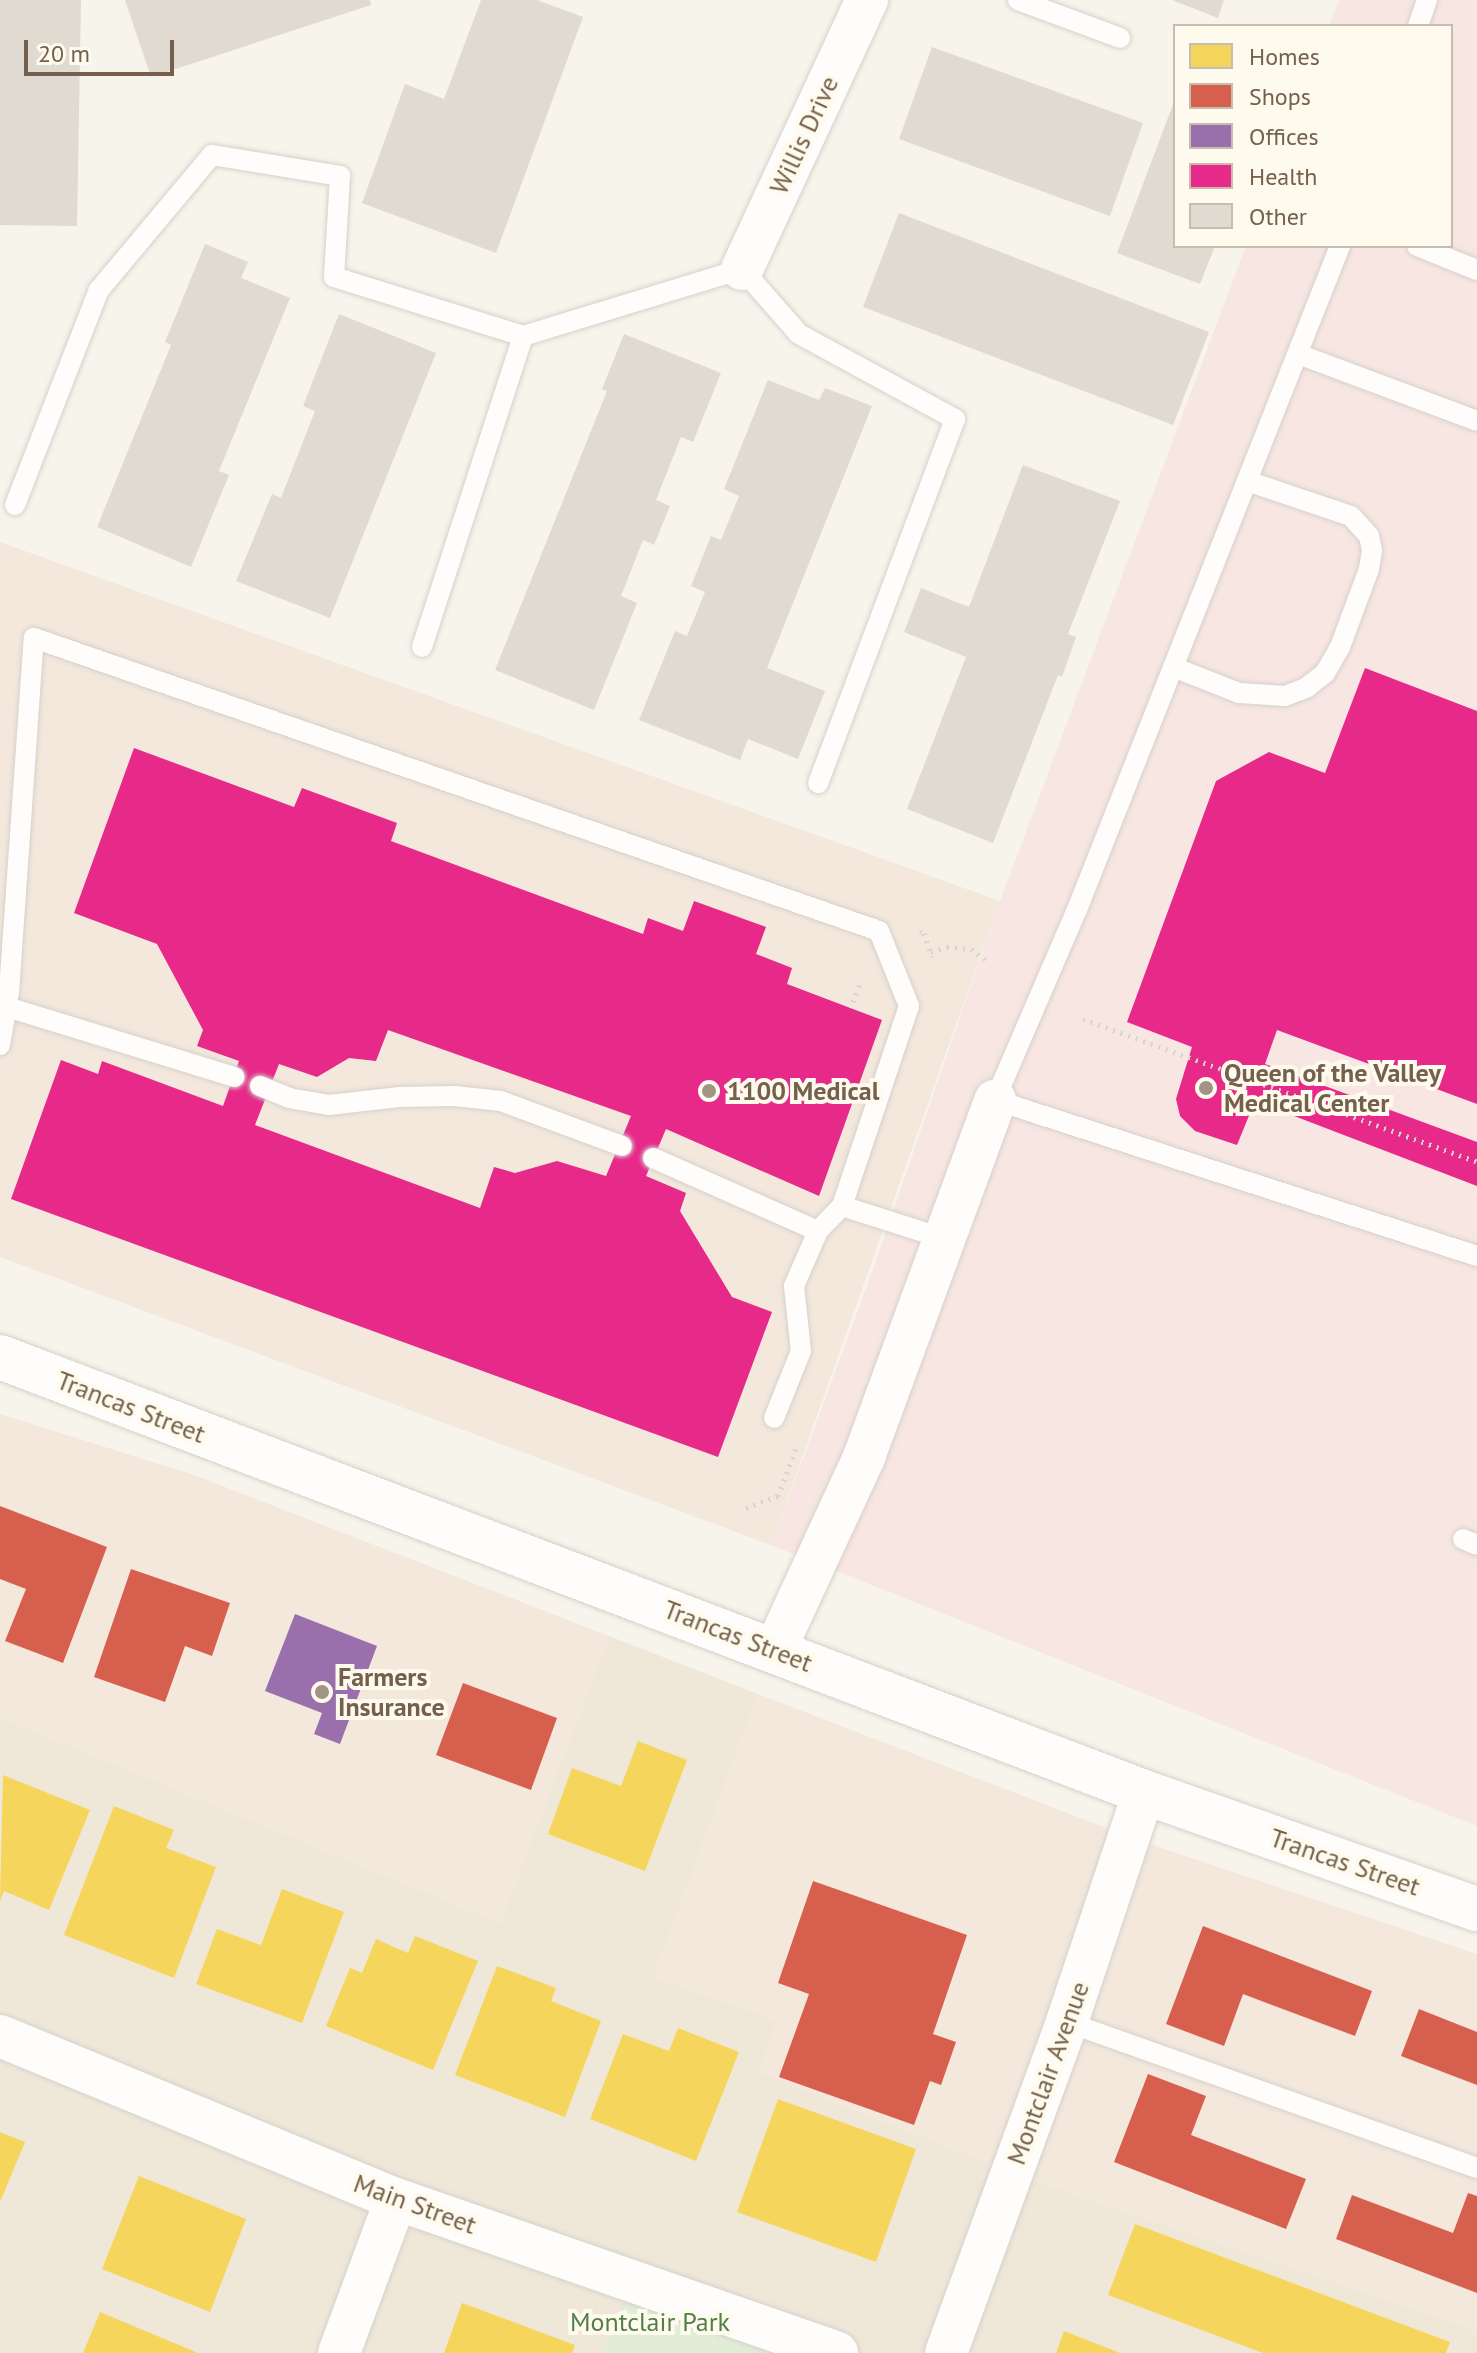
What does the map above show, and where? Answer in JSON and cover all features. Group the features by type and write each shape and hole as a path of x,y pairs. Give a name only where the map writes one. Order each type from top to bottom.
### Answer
{"main road":[{"name":"Trancas Street","path":"0,1357 1144,1792 1477,1909"}],"street":[{"name":"Willis Drive","path":"742,269 867,0"},
{"path":"775,1650 864,1457 995,1100"},
{"name":"Montclair Avenue","path":"946,2353 1067,2022 1144,1792"},
{"name":"Main Street","path":"0,2036 396,2199 837,2353"},
{"path":"339,2353 396,2199"}],"lane":[{"path":"1018,0 1120,38"},
{"path":"1419,24 1427,0"},
{"path":"15,505 99,290 212,155 340,176 334,277 523,336 742,269 799,334 955,419 818,783"},
{"path":"1339,248 1078,907 995,1100 1477,1256"},
{"path":"1422,248 1477,270"},
{"path":"422,647 523,336"},
{"path":"1298,354 1477,421"},
{"path":"1173,667 1239,693 1285,696 1306,688 1325,673 1340,647 1369,569 1372,550 1369,536 1351,516 1247,481"},
{"path":"0,1045 7,1007 34,638 879,931 909,1006 842,1206 818,1231 794,1286 801,1351 774,1418"},
{"path":"7,1007 234,1077"},
{"path":"260,1086 289,1098 329,1105 412,1097 501,1101 622,1146"},
{"path":"653,1158 818,1231"},
{"path":"842,1206 942,1238"},
{"path":"1067,2022 1477,2168"}],"path":[{"path":"931,952 947,947 971,949 987,961"},
{"path":"1083,1019 1477,1162"}],"shaded area":[{"name":"Queen of the Valley Medical Center","path":"1339,0 1477,0 1477,1826 771,1545 871,1275 1000,901 1245,248 1453,248 1453,24 1330,24"},
{"path":"0,542 1000,901 771,1545 0,1257"},
{"path":"0,1414 194,1475 609,1636 501,1922 0,1717"},
{"path":"609,1636 758,1694 654,1977 777,2020 1012,2173 1477,2330 1477,2353 837,2353 630,2282 603,2353 0,2353 0,1717 500,1922"},
{"path":"758,1694 1132,1838 1477,1954 1477,2330 1012,2173 758,2072 777,2020 654,1977"}],"green space":[{"name":"Montclair Park","path":"630,2281 837,2353 603,2353"}],"building: Homes":[{"path":"638,1741 687,1760 645,1871 548,1834 572,1768 621,1786"},
{"path":"3,1775 90,1810 49,1910 4,1891 0,1901"},
{"path":"114,1806 174,1830 166,1848 216,1867 174,1978 64,1935"},
{"path":"282,1889 344,1912 302,2023 196,1984 217,1929 261,1945"},
{"path":"415,1936 478,1961 433,2070 326,2026 350,1968 362,1973 376,1939 408,1953"},
{"path":"497,1966 556,1988 551,2001 601,2021 565,2117 455,2075"},
{"path":"678,2028 739,2052 696,2161 590,2119 623,2034 669,2051"},
{"path":"778,2099 916,2149 876,2262 737,2212"},
{"path":"0,2132 25,2142 0,2202"},
{"path":"139,2176 246,2219 210,2312 102,2269"},
{"path":"1135,2224 1450,2342 1446,2353 1263,2353 1108,2295"},
{"path":"462,2303 575,2345 572,2353 444,2353"},
{"path":"100,2312 198,2353 83,2353"},
{"path":"1064,2331 1120,2353 1056,2353"}],"building: Shops":[{"path":"0,1506 107,1547 63,1663 5,1641 26,1589 0,1579"},
{"path":"131,1569 230,1603 212,1656 185,1646 165,1702 94,1677"},
{"path":"463,1683 557,1718 531,1790 436,1755"},
{"path":"813,1881 967,1935 933,2034 956,2042 941,2085 930,2081 914,2125 779,2077 809,1994 778,1983"},
{"path":"1203,1926 1372,1991 1355,2036 1243,1994 1224,2046 1166,2024"},
{"path":"1419,2009 1477,2032 1477,2085 1401,2056"},
{"path":"1148,2074 1206,2096 1191,2135 1306,2179 1286,2229 1114,2162"},
{"path":"1468,2193 1477,2196 1477,2293 1336,2239 1352,2195 1453,2233"}],"building: Offices":[{"path":"295,1614 377,1646 340,1744 314,1734 322,1713 265,1691"}],"building: Health":[{"path":"1365,668 1477,711 1477,1104 1277,1030 1265,1064 1477,1142 1477,1186 1255,1101 1237,1145 1195,1131 1180,1116 1176,1099 1192,1047 1127,1022 1216,781 1269,752 1325,773"},
{"name":"1100 Medical","path":"134,748 294,807 302,788 397,823 391,841 643,934 648,918 683,931 694,901 766,927 756,954 792,968 787,984 882,1020 819,1196 666,1129 646,1176 686,1193 680,1211 732,1297 772,1312 718,1457 11,1199 61,1060 98,1074 102,1061 223,1106 239,1061 197,1046 203,1030 157,944 74,913","holes":["388,1030 631,1116 606,1176 557,1161 515,1173 494,1167 480,1208 255,1125 279,1064 317,1077 349,1058 376,1061"]}],"building: Other":[{"path":"0,0 81,0 77,226 0,225"},
{"path":"125,0 370,0 371,5 151,77"},
{"path":"481,0 537,0 583,17 496,253 362,203 405,84 444,99"},
{"path":"1172,0 1224,0 1218,18"},
{"path":"932,47 1143,123 1110,216 899,139"},
{"path":"1173,104 1173,248 1214,248 1200,284 1117,253"},
{"path":"899,213 1209,332 1173,425 863,307"},
{"path":"205,244 248,262 241,278 290,298 219,471 229,475 191,567 97,527 171,345 165,342"},
{"path":"339,314 436,353 330,618 236,581 272,494 281,498 315,411 303,406"},
{"path":"624,334 721,373 693,442 681,437 656,500 670,506 654,545 643,540 621,596 637,603 594,710 495,670 607,391 602,389"},
{"path":"768,380 819,400 825,388 872,406 767,668 825,691 798,759 748,739 740,760 639,720 675,631 687,636 705,592 691,586 711,536 721,540 739,496 724,489"},
{"path":"1023,465 1120,501 1068,634 1076,637 1062,677 1058,675 993,843 907,809 966,657 904,632 921,588 969,607"}],"place":[{"name":"Queen of the Valley Medical Center","path":"1206,1088"},
{"name":"1100 Medical","path":"709,1091"},
{"name":"Farmers Insurance","path":"322,1692"}]}
